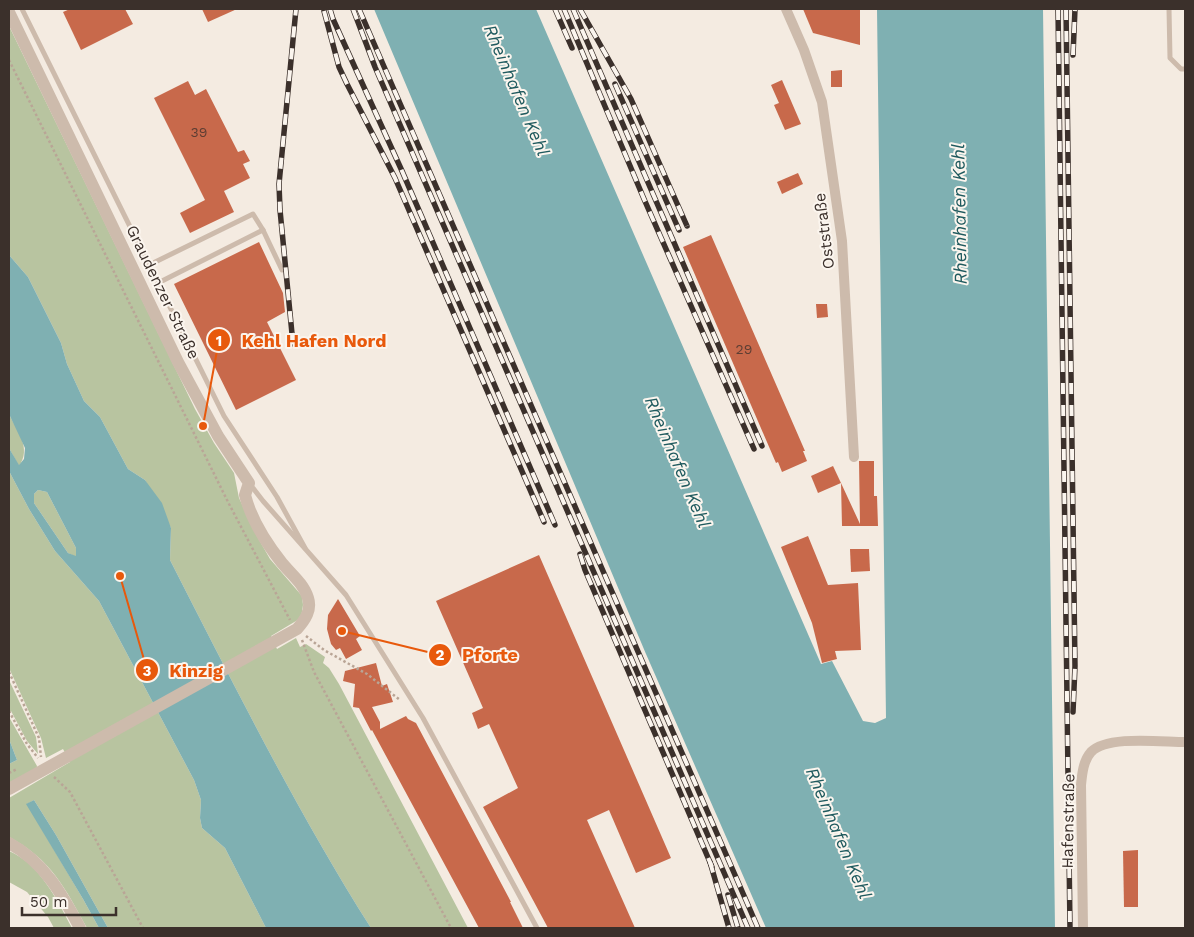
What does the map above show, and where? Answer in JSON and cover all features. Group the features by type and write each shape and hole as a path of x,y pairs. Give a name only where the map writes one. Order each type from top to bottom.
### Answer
{"street":[{"name":"Oststraße","path":"786,9 804,50 822,102 825,120 842,241 854,457"},
{"name":"Graudenzer Straße","path":"9,12 178,362 218,436 249,483"},
{"path":"9,789 306,620 308,598 303,588 268,544 254,517 245,495 249,483"},
{"name":"Hafenstraße","path":"1083,928 1081,786 1086,760 1091,752 1109,743 1127,741 1185,742"},
{"path":"9,843 19,848 43,868 63,897 80,928"}],"lane":[{"path":"22,9 224,416 278,497 306,548"},
{"path":"1169,9 1170,58 1181,69 1185,69"},
{"path":"149,265 253,214 263,230 282,270"},
{"path":"158,283 263,230"},
{"path":"249,483 346,595 423,718 537,928"}],"path":[{"path":"9,60 228,502 294,628 314,672 451,928"},
{"path":"294,628 324,650 367,674 402,701"},
{"path":"9,672 39,738 41,762 27,744 9,711"},
{"path":"50,766 70,792 143,928"}],"green space":[{"path":"9,26 195,409 234,473 239,498 258,538 270,559 302,596 301,618 271,636 277,649 296,638 300,647 306,644 325,657 323,663 329,668 339,684 468,928 371,928 291,793 170,560 171,528 145,480 128,469 100,417 84,401 67,364 61,343 28,277 9,255"},
{"path":"9,414 24,446 23,459 19,466 9,448"},
{"path":"9,471 29,509 55,551 99,601 194,780 201,800 200,818 202,828 225,848 266,928 108,928 56,835 34,800 27,804 99,928 87,928 56,876 36,855 9,837 9,798 70,762 63,749 46,758 41,738 9,668"},
{"path":"38,490 47,492 76,548 76,557 68,553 34,503 34,494"},
{"path":"9,680 36,737 38,754 27,741 11,711 9,713"},
{"path":"9,717 37,766 36,771 9,785 9,764 17,760 9,739"},
{"path":"9,851 20,857 39,874 54,895 72,928 54,928 48,917 27,892 9,882"}],"water":[{"name":"Rheinhafen Kehl","path":"374,9 536,9 821,664 832,661 863,721 875,723 886,718 877,9 1043,9 1055,928 766,928 646,654"},
{"path":"9,255 28,277 61,343 67,364 84,401 100,417 128,469 145,480 162,503 171,528 170,560 291,793 371,928 266,928 225,848 202,828 200,818 201,800 194,780 99,601 55,551 29,509 9,471 9,448 19,465 24,459 25,448 9,414","holes":["38,490 47,492 76,548 76,556 68,553 34,503 34,494"]},
{"path":"9,739 17,760 9,764"},
{"path":"34,800 56,835 108,928 99,928 26,804"}],"building":[{"path":"70,9 125,9 133,24 81,50 63,12"},
{"path":"202,9 237,9 208,22"},
{"path":"803,9 860,9 860,45 813,33"},
{"path":"842,70 842,87 831,87 831,71"},
{"path":"782,80 801,124 785,130 774,105 779,103 771,85"},
{"path":"188,81 195,95 206,89 238,152 244,150 250,161 243,164 250,178 224,191 234,212 190,233 180,213 205,200 154,98"},
{"path":"798,173 803,184 782,194 777,182"},
{"path":"711,235 805,451 803,451 807,461 782,472 778,462 776,463 683,247"},
{"path":"259,242 283,293 285,312 267,322 296,380 236,410 174,284"},
{"path":"816,304 827,304 828,317 817,318"},
{"path":"859,461 874,461 874,496 877,496 878,526 842,526 841,483 860,524"},
{"path":"833,466 841,483 818,493 811,476"},
{"path":"808,536 828,585 858,583 861,650 835,651 837,659 822,663 812,623 781,547"},
{"path":"850,549 869,549 870,571 851,572"},
{"path":"539,555 671,858 636,873 609,810 587,820 635,928 548,928 483,807 518,788 489,724 478,729 472,713 483,708 436,601"},
{"path":"338,599 360,636 356,639 362,650 346,659 340,648 336,650 331,644 327,629 328,615"},
{"path":"376,663 382,686 387,684 393,702 372,707 380,722 380,729 406,716 416,723 523,928 479,928 372,730 359,708 353,707 355,684 343,681 345,671"},
{"path":"1138,850 1138,907 1124,907 1123,851"}],"railway":[{"path":"293,344 279,184 296,9"},
{"path":"330,9 555,525"},
{"path":"353,9 375,67 748,928"},
{"path":"359,9 758,928"},
{"path":"555,9 572,48"},
{"path":"564,9 644,199 754,449"},
{"path":"573,9 762,446"},
{"path":"580,9 631,99 687,226"},
{"path":"1058,9 1070,928"},
{"path":"1066,9 1075,666 1073,712"},
{"path":"1073,55 1075,9"},
{"path":"324,11 339,67 395,178 544,522"},
{"path":"615,84 679,230"},
{"path":"580,554 585,570 712,867"},
{"path":"710,862 729,928"},
{"path":"728,895 738,928"}],"place":[{"name":"Kehl Hafen Nord","path":"203,426"},
{"name":"Kinzig","path":"120,576"},
{"name":"Pforte","path":"342,631"}]}
